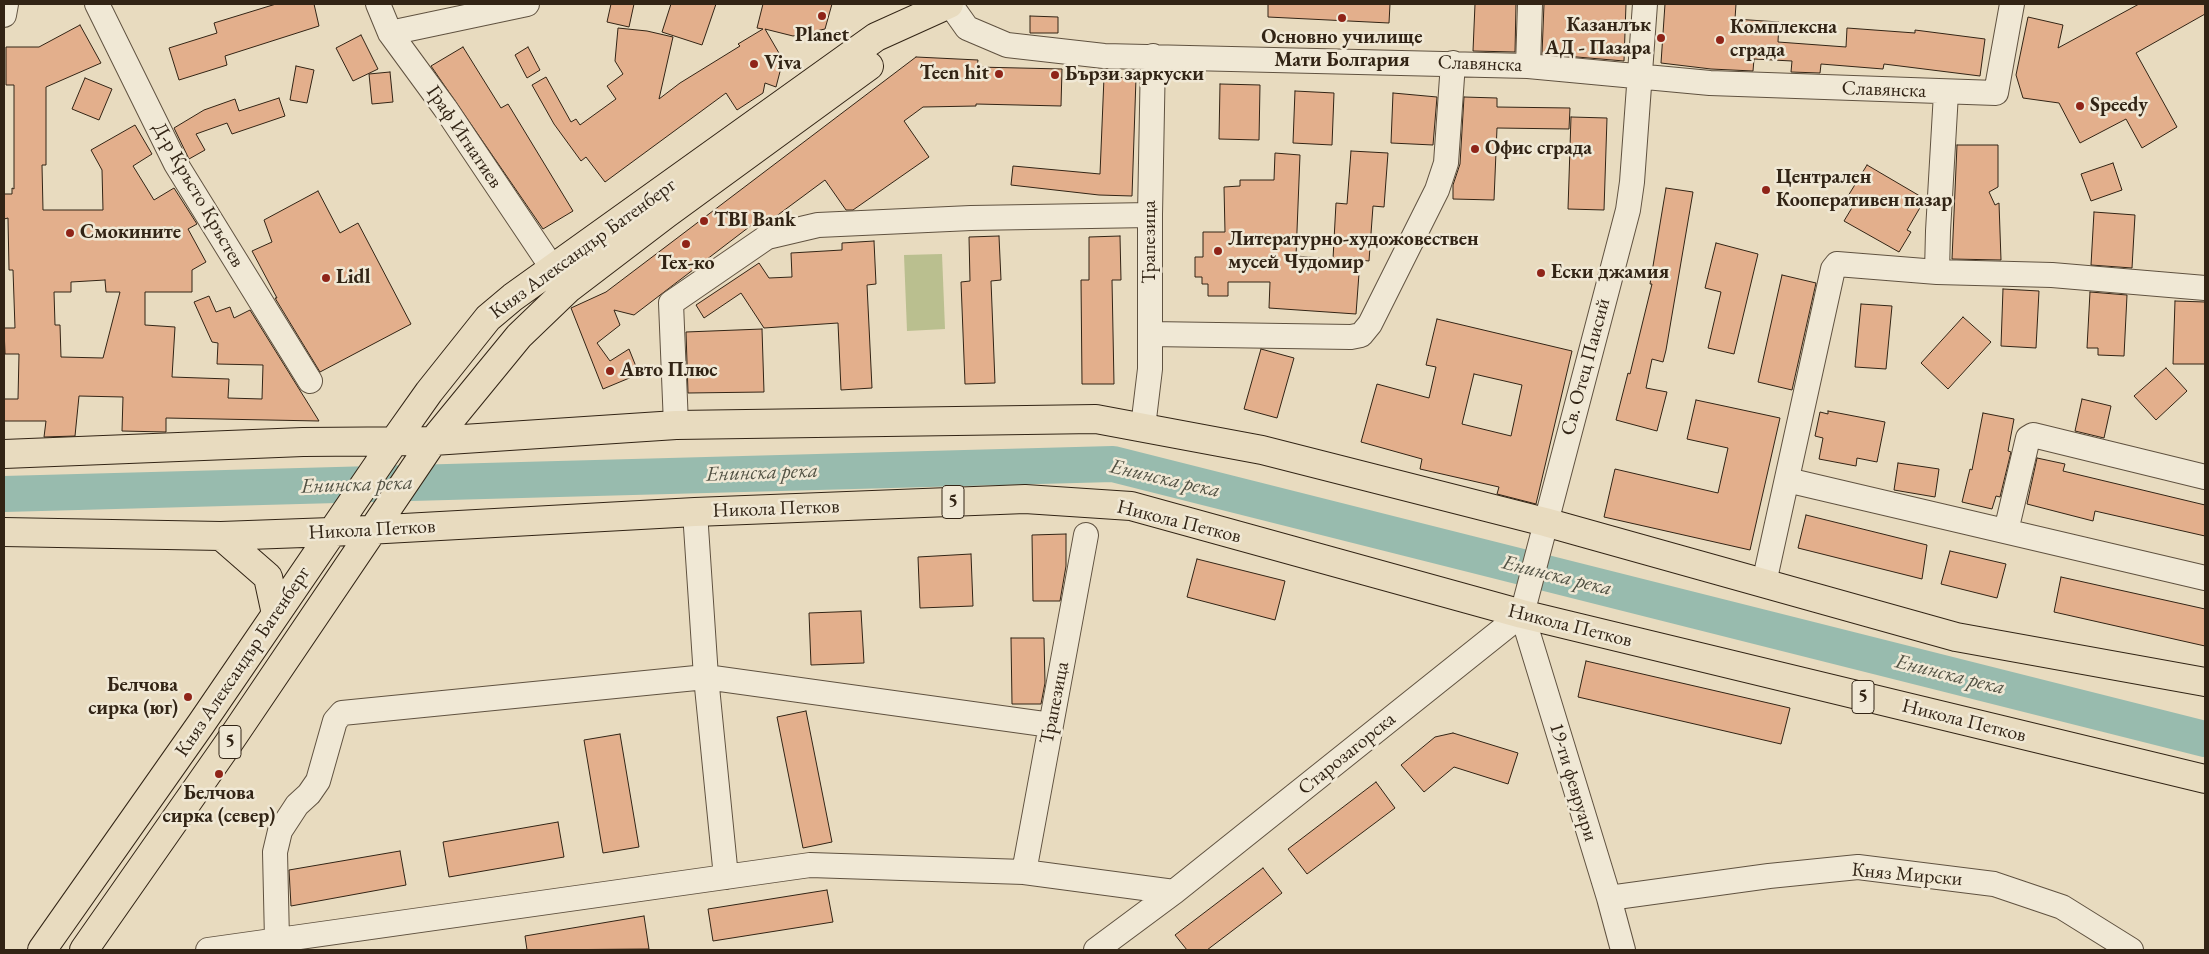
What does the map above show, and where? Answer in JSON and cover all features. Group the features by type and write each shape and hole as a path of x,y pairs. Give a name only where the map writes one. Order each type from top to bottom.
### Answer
{"main road":[{"name":"Княз Александър Батенберг","path":"42,950 276,614 394,440 428,392 488,318 514,297 876,37 949,4"},
{"name":"Княз Александър Батенберг","path":"84,950 228,744 426,451 519,336 569,288 666,214 885,54 949,4"},
{"path":"4,454 394,440 426,451 676,425 1096,419 1262,450 1544,530 1764,583 1956,637 2205,682"},
{"name":"Никола Петков","path":"4,532 221,536 337,523 371,531 696,512 1025,500 1131,506 2205,779"},
{"path":"221,536 268,577 276,614"}],"street":[{"path":"4,15 6,4"},
{"name":"Д-р Кръсто Кръстев","path":"97,4 176,164 310,380"},
{"name":"Граф Игнатиев","path":"378,4 390,33 445,108 553,269"},
{"path":"390,33 527,4"},
{"name":"Славянска","path":"949,4 967,28 1007,46 1104,56 1528,66 1720,84 1946,93 1996,93 2012,4"},
{"path":"1528,66 1530,4"},
{"name":"Св. Отец Паисий","path":"1544,530 1628,210 1641,78 1645,4"},
{"name":"Трапезица","path":"1142,427 1150,369 1150,215 1154,56"},
{"path":"1150,334 1351,337 1361,335 1370,324 1428,208 1446,163 1453,63"},
{"path":"1938,272 1938,231 1946,93"},
{"path":"676,425 671,303 767,237 818,225 971,218 1150,215"},
{"path":"1764,583 1833,269 1838,264 1938,272 2052,274 2205,288"},
{"path":"2006,531 2028,438 2033,434 2205,477"},
{"path":"1787,480 2205,578"},
{"path":"696,512 706,677 726,877"},
{"path":"1524,605 1544,530"},
{"name":"Трапезица","path":"1024,872 1086,535"},
{"name":"Старозагорска","path":"1096,950 1174,892 1524,605"},
{"name":"19-ти февруари","path":"1524,605 1623,950"},
{"path":"278,940 275,852 280,831 297,805 309,794 318,780 336,721 342,713 706,677 1051,725"},
{"path":"208,950 810,865 1024,872 1174,892"},
{"name":"Княз Мирски","path":"1609,898 1770,876 1858,867 1994,884 2062,907 2131,950"}],"green space":[{"path":"942,254 945,329 907,331 904,255"}],"building":[{"path":"276,4 314,4 319,26 225,56 227,65 179,80 169,48 217,33 214,23"},
{"path":"611,4 634,4 629,27 607,22"},
{"path":"671,4 716,4 702,45 662,32"},
{"path":"763,4 832,4 825,29 793,36 765,29 783,60 776,87 765,83 763,93 737,110 726,93 605,182 586,157 581,161 554,124 532,85 546,77 571,122 576,119 580,125 616,99 607,86 623,74 615,61 618,28 647,31 673,37 659,99 680,83 740,46 738,44 763,29 757,28"},
{"name":"Основно училище Мати Болгария","path":"1268,4 1390,4 1389,23 1268,17"},
{"path":"1475,4 1516,4 1515,52 1473,51"},
{"path":"1544,4 1626,4 1624,61 1542,54"},
{"path":"1665,4 1736,4 1735,19 1779,22 1778,42 1846,47 1847,28 1915,33 1915,30 1985,39 1980,76 1884,64 1883,69 1821,64 1820,73 1791,72 1792,61 1754,59 1753,71 1711,69 1661,63"},
{"path":"2139,4 2205,4 2205,14 2136,53 2177,127 2142,148 2126,119 2080,143 2059,103 2023,98 2016,75 2028,17 2063,25 2058,48"},
{"path":"1030,16 1058,17 1058,33 1030,33"},
{"path":"80,25 101,63 46,87 46,165 42,165 43,210 103,210 102,170 91,150 135,125 152,154 133,166 154,200 174,188 197,224 188,229 206,262 192,270 192,292 145,292 145,325 175,327 172,377 229,379 228,398 262,399 263,365 217,364 218,343 212,342 194,302 209,296 216,312 230,307 234,318 250,310 319,421 166,418 166,432 122,431 123,397 79,396 75,436 44,437 46,421 4,421 4,399 18,399 19,354 5,354 4,328 15,328 13,270 9,270 8,218 4,219 4,194 12,194 12,188 14,189 14,85 6,85 6,47 39,47","holes":["105,280 106,292 120,292 103,358 61,357 60,325 55,325 54,292 71,292 71,282"]},
{"path":"361,35 378,69 353,81 336,48"},
{"path":"463,47 501,108 508,104 573,211 543,229 431,66"},
{"path":"528,47 540,70 527,78 515,55"},
{"path":"916,57 978,60 977,67 1062,69 1061,106 976,104 976,106 923,107 904,121 929,157 853,210 846,210 825,180 767,223 756,228 753,224 634,315 614,310 620,325 597,343 610,361 629,349 639,374 603,389 571,308 606,292"},
{"path":"296,66 314,70 307,103 290,100"},
{"path":"390,72 393,102 372,104 369,74"},
{"path":"1104,77 1136,78 1132,196 1099,195 1011,185 1013,166 1100,174"},
{"path":"85,78 112,89 99,120 72,109"},
{"path":"1220,84 1260,85 1259,140 1219,139"},
{"path":"1295,91 1334,93 1332,145 1293,143"},
{"path":"1393,93 1437,97 1433,145 1391,143"},
{"name":"Офис сграда","path":"1464,97 1497,98 1497,107 1570,108 1569,129 1497,128 1494,200 1453,199 1453,185 1460,164"},
{"path":"279,98 285,116 232,134 227,123 196,134 205,150 189,159 174,128 204,110 235,99 239,111"},
{"path":"1571,117 1607,118 1604,210 1568,209"},
{"path":"1957,145 1998,145 1998,187 1989,192 1995,205 1999,203 2001,260 1952,259"},
{"path":"1351,151 1388,153 1384,207 1373,206 1369,261 1360,260 1356,314 1269,308 1270,282 1228,282 1228,296 1208,296 1208,284 1202,284 1202,277 1195,277 1195,257 1203,257 1203,232 1225,232 1224,187 1240,186 1240,180 1274,180 1275,153 1300,155 1296,256 1333,259 1336,203 1347,204"},
{"path":"2113,163 2122,190 2091,201 2081,174"},
{"path":"1867,165 1925,199 1907,230 1911,232 1899,252 1844,221 1856,201 1848,196"},
{"path":"1666,188 1693,192 1666,350 1663,362 1652,359 1646,388 1667,392 1657,431 1616,420 1628,373 1630,374 1652,284 1650,284"},
{"name":"Lidl","path":"318,191 340,233 358,223 411,324 320,372 275,298 277,298 252,251 272,242 264,220"},
{"path":"2094,212 2135,215 2132,268 2091,265"},
{"path":"999,236 1001,280 991,281 995,383 965,384 961,282 970,281 969,237"},
{"path":"1120,236 1121,280 1112,280 1114,384 1082,384 1081,280 1089,280 1089,237"},
{"path":"874,241 876,284 867,285 872,388 841,390 838,323 764,328 741,293 704,318 696,305 759,263 769,278 792,277 791,253 842,250 842,243"},
{"path":"1716,243 1758,254 1734,354 1708,348 1721,292 1705,288"},
{"path":"1782,275 1816,283 1792,390 1758,382"},
{"path":"2003,289 2039,291 2036,348 2001,346"},
{"path":"2090,292 2127,295 2124,356 2098,355 2098,348 2087,348"},
{"path":"2175,301 2205,302 2205,364 2173,364"},
{"path":"1861,304 1892,306 1886,369 1855,367"},
{"path":"1963,317 1991,342 1948,389 1921,363"},
{"path":"1437,319 1572,351 1536,504 1497,494 1499,487 1420,469 1422,459 1361,442 1377,384 1429,398 1436,367 1426,365","holes":["1474,374 1522,385 1511,436 1462,424"]},
{"path":"762,329 764,392 688,393 686,332"},
{"path":"1261,349 1294,358 1277,418 1244,409"},
{"path":"2166,368 2187,391 2156,420 2134,396"},
{"path":"2082,399 2111,406 2104,438 2075,431"},
{"path":"1696,400 1780,418 1750,550 1604,517 1615,469 1718,493 1728,448 1687,439"},
{"path":"1828,411 1885,422 1877,462 1857,458 1856,466 1819,459 1823,438 1815,436 1820,412 1828,414"},
{"path":"1983,413 2014,419 2008,451 2011,452 2000,497 1996,496 1992,509 1962,502 1970,469 1972,470"},
{"path":"2037,458 2065,464 2063,471 2205,505 2205,536 2095,511 2093,521 2027,504"},
{"path":"1898,463 1939,469 1935,497 1894,490"},
{"path":"1806,515 1927,545 1922,579 1798,548"},
{"path":"1066,534 1066,566 1060,601 1033,601 1032,535"},
{"path":"1950,551 2006,564 1997,598 1941,584"},
{"path":"971,554 973,606 920,608 918,557"},
{"path":"1197,559 1285,581 1275,620 1187,597"},
{"path":"2061,577 2205,609 2205,646 2054,612"},
{"path":"861,611 864,663 811,665 809,613"},
{"path":"1011,638 1044,638 1045,683 1041,704 1012,704"},
{"path":"1586,661 1790,708 1781,744 1578,697"},
{"path":"806,711 832,842 803,848 777,717"},
{"path":"1453,733 1518,753 1508,784 1454,767 1424,792 1401,765 1435,737"},
{"path":"620,734 639,847 603,853 584,740"},
{"path":"1376,782 1395,808 1307,874 1288,849"},
{"path":"558,822 564,857 449,877 443,842"},
{"path":"400,851 406,885 291,906 289,870"},
{"path":"1263,868 1282,893 1207,950 1187,950 1175,935"},
{"path":"827,890 833,922 713,941 708,909"},
{"path":"644,916 649,949 527,950 525,936"}],"waterway":[{"name":"Енинска река","path":"4,494 1113,464 2205,739"}],"place":[{"name":"Planet","path":"822,16"},
{"name":"Основно училище Мати Болгария","path":"1342,18"},
{"name":"Казанлък АД - Пазара","path":"1661,38"},
{"name":"Комплексна сграда","path":"1720,40"},
{"name":"Viva","path":"754,64"},
{"name":"Teen hit","path":"999,74"},
{"name":"Бързи заркуски","path":"1055,75"},
{"name":"Speedy","path":"2080,106"},
{"name":"Офис сграда","path":"1475,149"},
{"name":"Централен Кооперативен пазар","path":"1766,190"},
{"name":"TBI Bank","path":"704,221"},
{"name":"Смокините","path":"70,233"},
{"name":"Тех-ко","path":"686,244"},
{"name":"Литературно-художовествен мусей Чудомир","path":"1218,251"},
{"name":"Ески джамия","path":"1541,273"},
{"name":"Lidl","path":"326,278"},
{"name":"Авто Плюс","path":"610,371"},
{"name":"Белчова сирка (юг)","path":"188,697"},
{"name":"Белчова сирка (север)","path":"219,774"}]}
